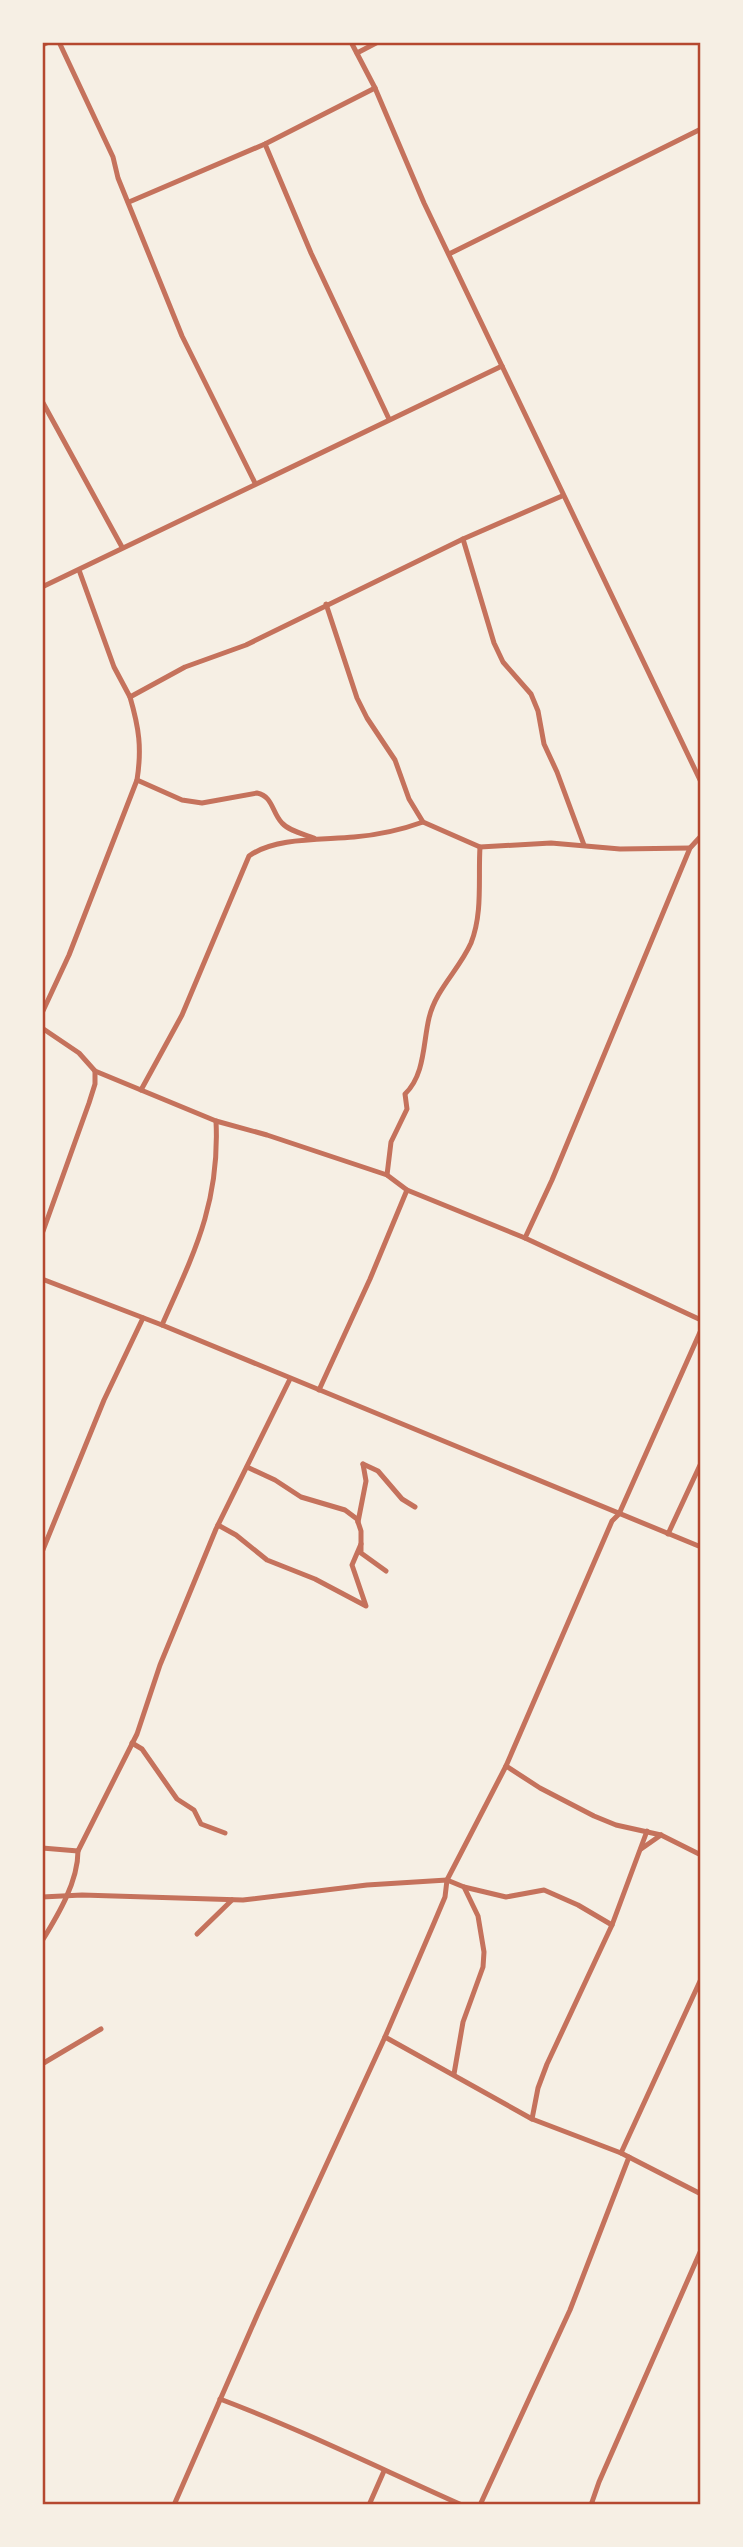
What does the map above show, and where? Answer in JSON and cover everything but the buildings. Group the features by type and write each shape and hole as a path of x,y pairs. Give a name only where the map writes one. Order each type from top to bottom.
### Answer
{"street":[{"path":"42,45 49,42"},
{"path":"59,42 108,145 178,326 255,483"},
{"path":"351,42 375,88 424,202 562,496 701,782"},
{"path":"357,53 378,42"},
{"path":"129,202 265,144 375,88"},
{"path":"449,254 701,130"},
{"path":"265,144 311,253 389,419"},
{"path":"42,587 502,366"},
{"path":"42,401 122,547"},
{"path":"130,697 204,659 246,645 463,539 562,496"},
{"path":"463,539 494,643 503,662 531,694 538,711 544,744 584,845"},
{"path":"42,1013 69,955 137,780 141,754 139,730 130,697 114,667 79,570"},
{"path":"326,604 357,698 395,760 409,799 423,822 480,847 531,843 620,849 690,848"},
{"path":"137,780 182,800 202,803 264,794 280,822 317,839"},
{"path":"141,1090 182,1015 249,856 271,847 317,839 383,833 423,822"},
{"path":"525,1238 552,1180 690,848 701,835"},
{"path":"387,1175 391,1142 407,1109 405,1094 412,1087 425,1049 429,1018 438,994 460,964 471,942 479,899 480,847"},
{"path":"42,1028 79,1053 95,1074 105,1075 216,1121 387,1175 407,1190 525,1238 701,1320"},
{"path":"42,1234 82,1125 95,1074"},
{"path":"162,1325 198,1242 209,1209 217,1161 216,1121"},
{"path":"319,1390 407,1190"},
{"path":"42,1279 162,1325 701,1547"},
{"path":"42,1552 104,1400 143,1318"},
{"path":"174,2505 435,1923 445,1896 447,1880 506,1766 612,1521 619,1514 701,1330"},
{"path":"42,1941 78,1866 78,1851 132,1742 160,1665 218,1525 290,1379"},
{"path":"668,1534 701,1463"},
{"path":"386,1571 361,1553 358,1522 366,1481 363,1464 378,1471 402,1499 415,1507"},
{"path":"247,1467 275,1480 301,1497 345,1510 358,1522"},
{"path":"218,1525 236,1535 267,1560 315,1579 366,1606 352,1565 361,1544"},
{"path":"132,1742 142,1749 177,1799 194,1810 201,1824 225,1833"},
{"path":"506,1766 540,1788 594,1816 616,1825 661,1835 701,1855"},
{"path":"533,2119 538,2088 547,2064 611,1924 647,1830"},
{"path":"641,1849 661,1835"},
{"path":"42,1848 78,1851"},
{"path":"42,1897 66,1895 232,1900 367,1885 447,1880 506,1897 544,1890 611,1924"},
{"path":"454,2074 463,2022 484,1959 478,1916 464,1887"},
{"path":"197,1934 232,1900"},
{"path":"621,2153 701,1979"},
{"path":"42,2064 101,2029"},
{"path":"385,2037 533,2119 621,2153 701,2194"},
{"path":"480,2505 570,2310 629,2157"},
{"path":"591,2505 701,2250"},
{"path":"220,2399 285,2423 462,2505"},
{"path":"369,2505 384,2471"}]}
